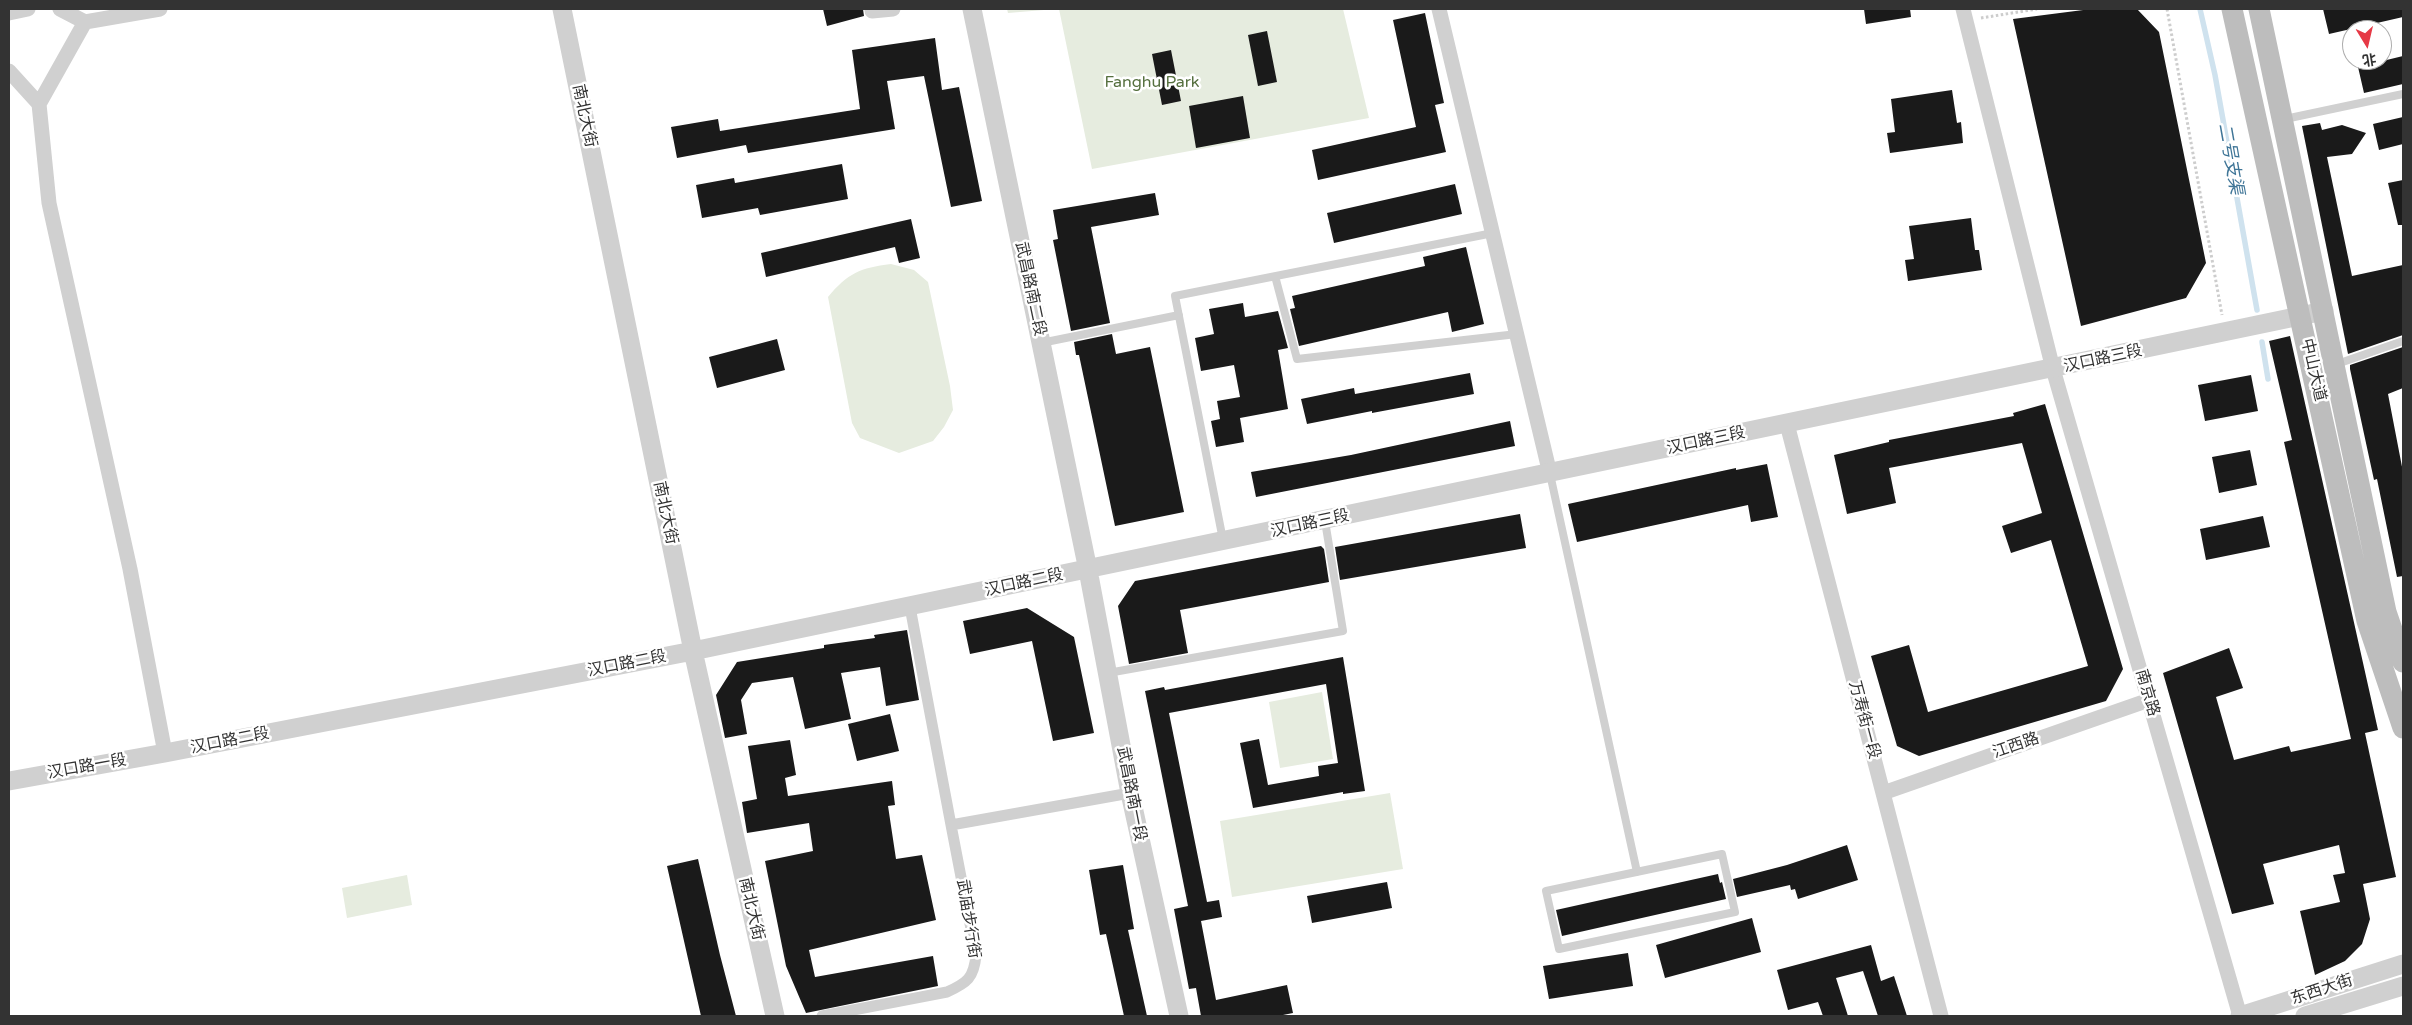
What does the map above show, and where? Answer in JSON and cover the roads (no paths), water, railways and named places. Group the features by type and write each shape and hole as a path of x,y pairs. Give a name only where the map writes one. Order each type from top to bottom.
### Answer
{"main road":[{"name":"中山大道","path":"2232,9 2367,621 2403,728"},
{"name":"中山大道","path":"2259,9 2386,612 2403,662"}],"street":[{"path":"9,13 28,9"},
{"path":"60,9 85,22 160,9"},
{"name":"南北大街","path":"562,9 693,651 775,1016"},
{"path":"872,9 872,11 893,9"},
{"name":"武昌路南二段","path":"972,9 1088,570"},
{"path":"1440,9 1550,474"},
{"name":"南京路","path":"1965,15 2053,369 2240,1016"},
{"path":"85,22 39,104 49,202 130,568 165,753"},
{"path":"9,71 39,104"},
{"name":"汉口路三段","path":"1088,570 2301,318 2324,311"},
{"name":"万寿街一段","path":"1788,424 1941,1016"},
{"name":"汉口路二段","path":"165,753 693,651 1088,570"},
{"name":"武昌路南一段","path":"1088,570 1130,793 1178,1016"},
{"name":"武庙步行街","path":"822,1016 947,992 964,984 974,971 976,955 910,607"},
{"name":"江西路","path":"1883,792 2149,700"},
{"name":"汉口路一段","path":"9,781 165,753"},
{"path":"951,825 1130,793"},
{"path":"2396,966 2403,952"},
{"name":"东西大街","path":"2240,1016 2396,966"},
{"name":"东西大街","path":"2305,1016 2399,991"}],"lane":[{"path":"2283,120 2403,94"},
{"path":"1224,542 1175,296 1493,233"},
{"path":"1275,276 1297,360 1516,334"},
{"path":"1041,343 1179,315"},
{"path":"2335,365 2403,341"},
{"path":"1550,474 1637,872"},
{"path":"1108,673 1343,631 1324,521"},
{"path":"1722,854 1735,912 1559,949 1546,891 1637,872 1722,854"}],"waterway":[{"name":"二号支渠","path":"2200,9 2215,75 2257,310"},
{"name":"二号支渠","path":"2262,342 2268,379"}],"park label":[{"name":"Fanghu Park","path":"1152,83"}]}
